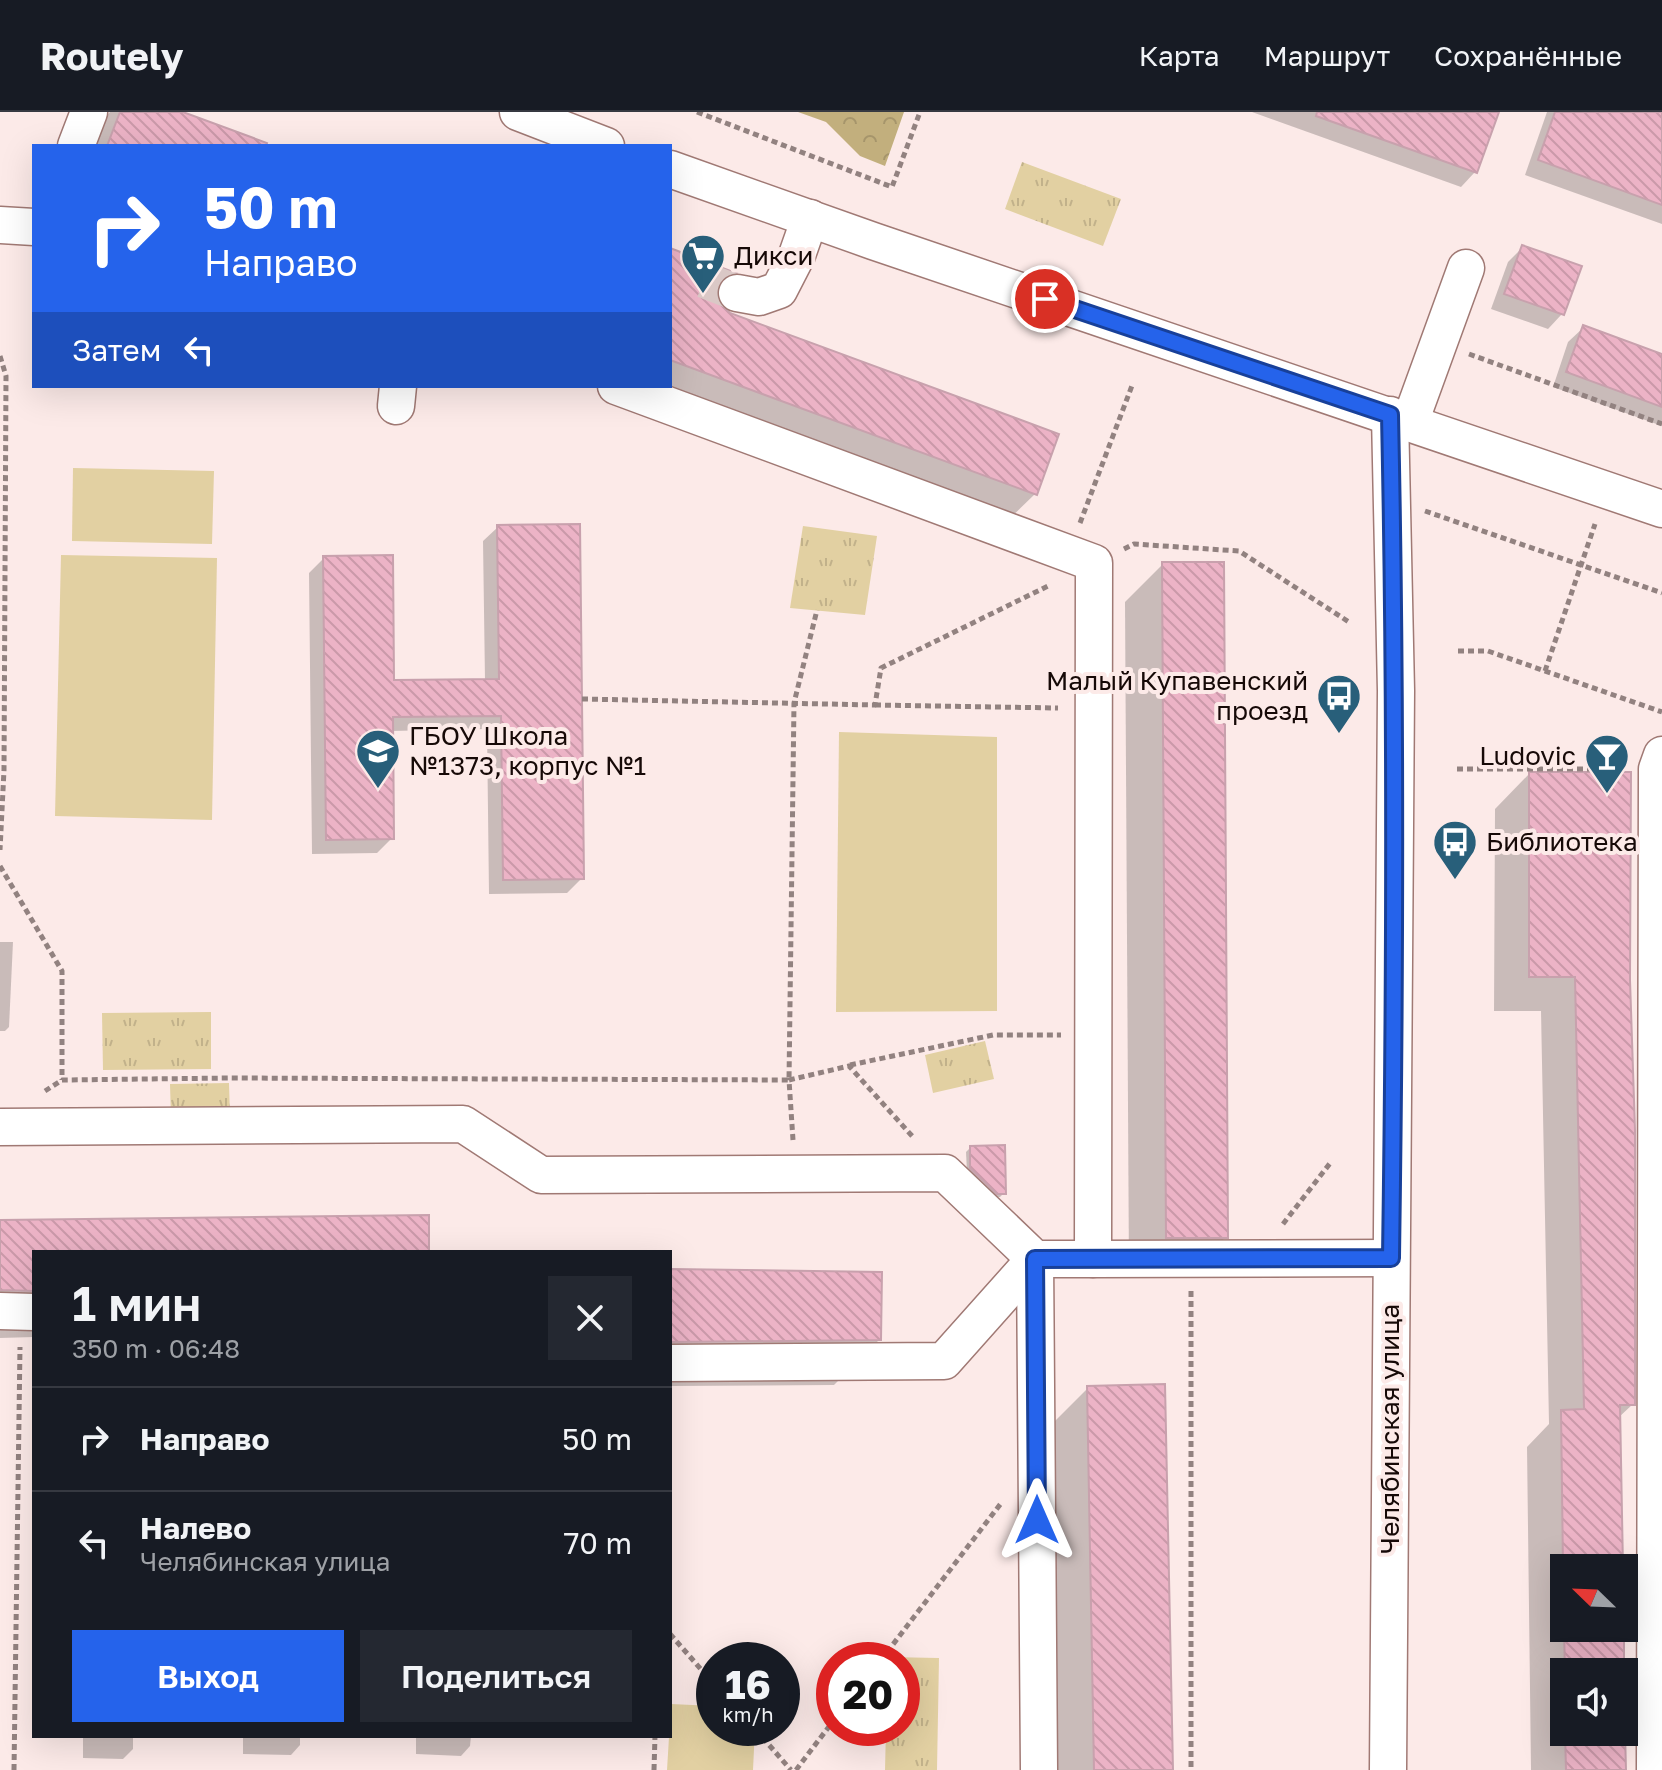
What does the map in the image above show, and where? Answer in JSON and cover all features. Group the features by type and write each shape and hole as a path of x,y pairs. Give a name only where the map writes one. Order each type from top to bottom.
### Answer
{"street":[{"path":"77,144 89,112"},
{"path":"518,112 601,144"},
{"path":"672,170 1632,499 1662,482"},
{"path":"737,293 759,297 779,290 797,255 810,218"},
{"path":"0,225 32,227"},
{"path":"1400,419 1438,343 1466,268"},
{"path":"621,388 1081,559 1094,708 1093,1259"},
{"name":"Челябинская улица","path":"1388,1770 1396,691 1392,499 1400,419"},
{"path":"1655,1770 1660,766"},
{"path":"0,1127 463,1124 541,1175 945,1173 1035,1259 1391,1258"},
{"path":"672,1363 944,1361 1035,1259"},
{"path":"1035,1259 1039,1770"}],"path":[{"path":"697,112 892,187 920,112"},
{"path":"1438,343 1662,424"},
{"path":"0,356 6,376 4,770 0,850"},
{"path":"1081,559 1133,383"},
{"path":"1392,499 1662,593"},
{"path":"1545,671 1581,564 1632,499"},
{"path":"875,705 881,668 1081,559 1134,544 1239,551 1349,622"},
{"path":"0,559 5,551"},
{"path":"795,1173 789,1080 794,703 817,610"},
{"path":"1458,651 1488,651 1662,712"},
{"path":"582,699 1094,708"},
{"path":"1457,769 1660,766"},
{"path":"0,866 62,971 62,1080"},
{"path":"37,1096 62,1080 789,1080 993,1035 1094,1035"},
{"path":"849,1066 945,1173"},
{"path":"1256,1258 1331,1162"},
{"path":"1191,1259 1191,1770"},
{"path":"14,1770 18,1311"},
{"path":"895,1642 1037,1457"},
{"path":"672,1636 696,1664"},
{"path":"654,1770 655,1738"},
{"path":"771,1746 794,1770 816,1742"}],"green space":[{"path":"798,112 904,112 885,166 860,156 826,122"},
{"path":"1022,162 1121,199 1103,246 1005,209"},
{"path":"73,468 214,471 212,544 72,541"},
{"path":"803,526 877,536 865,615 790,608"},
{"path":"61,555 217,558 212,820 55,816"},
{"path":"839,732 997,737 997,1011 836,1012"},
{"path":"211,1012 211,1069 103,1070 102,1013"},
{"path":"985,1041 994,1079 933,1093 925,1055"},
{"path":"229,1083 230,1116 171,1117 170,1084"},
{"path":"920,1658 939,1658 937,1770 885,1770 886,1746 920,1746"},
{"path":"672,1704 696,1705 696,1746 754,1746 753,1770 667,1770 669,1738 672,1738"}],"building":[{"path":"120,112 183,112 267,143 267,144 108,144"},
{"path":"1317,112 1499,112 1477,173 1316,116"},
{"path":"1555,112 1662,112 1662,205 1538,160"},
{"path":"1522,245 1582,266 1564,315 1504,294"},
{"path":"672,249 736,273 722,279 716,290 718,301 730,313 1059,434 1037,495 672,361"},
{"path":"1583,325 1662,354 1662,407 1566,372"},
{"path":"580,524 584,879 503,880 501,716 393,717 394,839 326,840 323,556 393,555 394,680 499,679 497,525"},
{"path":"1162,562 1224,562 1228,1238 1166,1238"},
{"path":"1529,772 1631,772 1635,1405 1620,1405 1623,1554 1563,1554 1561,1410 1584,1409 1575,977 1529,977"},
{"path":"1005,1145 1006,1194 997,1194 970,1168 970,1146"},
{"path":"429,1215 429,1250 32,1250 32,1291 0,1290 0,1220"},
{"path":"672,1269 882,1272 881,1340 672,1342"},
{"path":"1165,1384 1173,1770 1094,1770 1087,1386"},
{"path":"1564,1642 1624,1642 1624,1658 1565,1658"},
{"path":"1565,1746 1625,1746 1626,1770 1566,1770"}],"tunnel":[{"path":"704,280 737,293"}],"place":[{"name":"Дикси","path":"703,295"},
{"name":"Малый Купавенский проезд","path":"1339,735"},
{"name":"ГБОУ Школа №1373, корпус №1","path":"378,790"},
{"name":"Ludovic","path":"1607,795"},
{"name":"Библиотека","path":"1455,881"}],"route":[{"path":"1037,1520 1035,1259 1391,1258 1396,650 1390,415 1045,299"}]}
